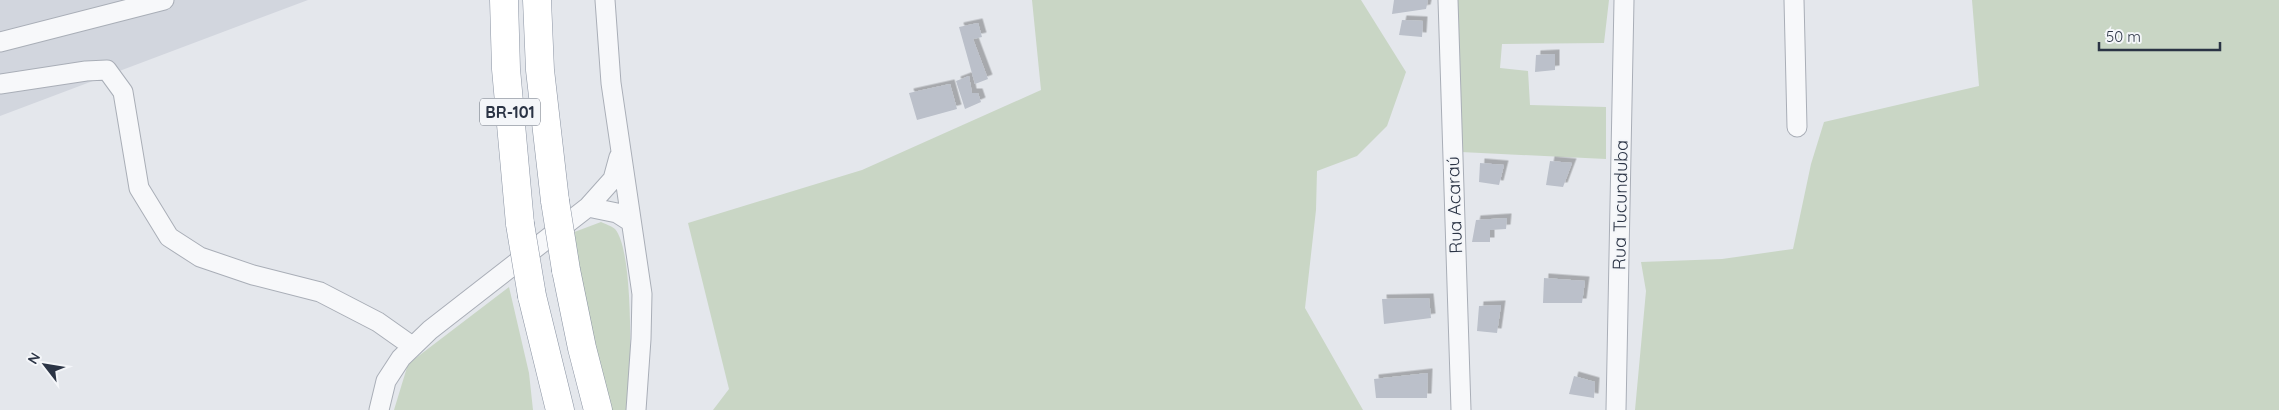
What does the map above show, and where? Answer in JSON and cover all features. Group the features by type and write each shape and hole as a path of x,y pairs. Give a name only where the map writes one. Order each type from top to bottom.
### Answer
{"highway":[{"name":"BR-101","path":"504,0 506,69 520,224 532,296 555,402"},
{"name":"BR-101","path":"537,0 540,70 566,270 582,348 598,410"}],"street":[{"path":"0,42 164,0"},
{"path":"605,0 611,83 642,294 636,410"},
{"name":"Rua Acaraú","path":"1448,0 1460,410"},
{"name":"Rua Tucunduba","path":"1616,410 1624,0"},
{"path":"1794,0 1798,127"},
{"path":"0,84 86,70 107,70 122,92 139,188 169,237 200,256 253,275 320,292 378,322 412,346"},
{"path":"380,410 382,394 390,372 412,346 588,207 613,178 621,152"},
{"path":"588,207 612,211 631,222"}],"shaded area":[{"path":"0,0 308,0 0,116"}],"green space":[{"path":"1032,0 1361,0 1406,72 1387,126 1357,156 1317,171 1316,210 1305,308 1363,410 713,410 729,389 688,223 862,170 1041,90"},
{"path":"1455,0 1609,0 1604,43 1502,44 1500,68 1528,71 1530,105 1606,107 1606,159 1461,152"},
{"path":"1972,0 2279,0 2279,410 1635,410 1646,291 1641,262 1722,259 1793,249 1811,164 1824,122 1979,86"},
{"path":"601,222 615,229 621,242 626,262 630,316 629,410 608,410 569,234"},
{"path":"509,287 529,373 533,410 394,410 408,364"}],"building":[{"path":"1394,0 1428,0 1426,9 1392,14"},
{"path":"1402,20 1423,21 1422,37 1399,35"},
{"path":"978,23 982,37 973,39 988,79 975,84 959,27"},
{"path":"1555,54 1555,70 1535,72 1536,55"},
{"path":"969,76 972,93 978,93 981,102 965,109 956,81"},
{"path":"950,84 957,109 917,120 909,93"},
{"path":"1550,161 1572,163 1563,187 1546,185"},
{"path":"1480,163 1504,165 1499,185 1479,182"},
{"path":"1507,218 1506,229 1490,230 1490,242 1472,242 1476,220"},
{"path":"1544,278 1585,281 1582,303 1543,303"},
{"path":"1429,298 1431,318 1384,324 1382,299"},
{"path":"1501,305 1497,333 1477,331 1479,306"},
{"path":"1428,373 1427,398 1376,398 1374,379"},
{"path":"1574,376 1595,382 1594,398 1569,394"}]}
